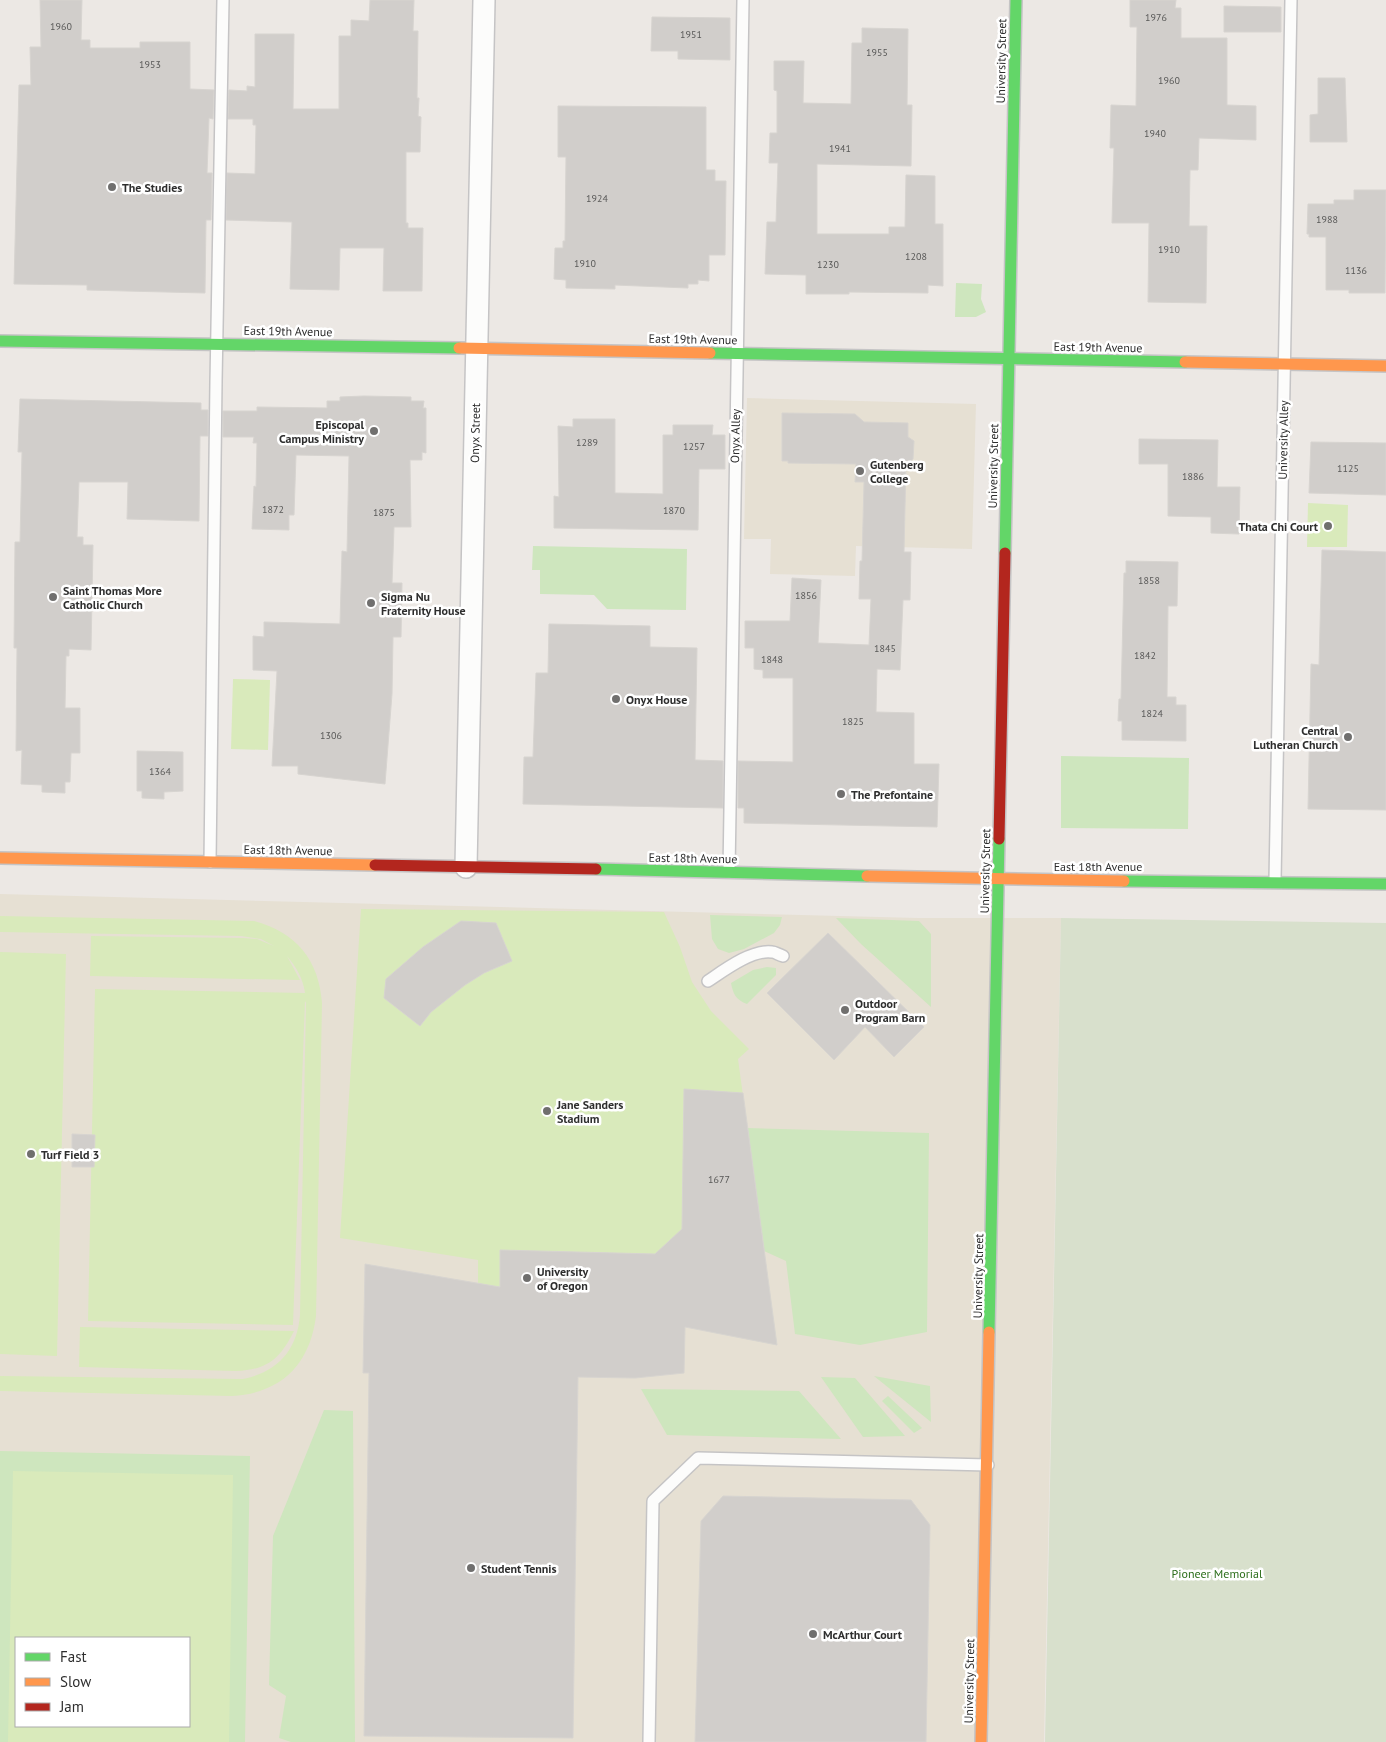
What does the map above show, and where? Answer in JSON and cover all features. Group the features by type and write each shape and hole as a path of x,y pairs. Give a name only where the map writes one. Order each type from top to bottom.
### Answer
{"street":[{"name":"Onyx Street","path":"466,867 484,0"},
{"name":"University Street","path":"981,1742 1016,0"},
{"name":"East 19th Avenue","path":"0,341 217,343 1386,366"},
{"name":"East 18th Avenue","path":"0,858 999,879 1275,881 1386,884"}],"lane":[{"path":"210,862 223,0"},
{"name":"Onyx Alley","path":"729,872 743,0"},
{"name":"University Alley","path":"1275,881 1291,0"},
{"path":"708,981 732,965 756,954 771,952 783,956"},
{"path":"649,1742 653,1501 698,1458 988,1465"}],"shaded area":[{"name":"Gutenberg College","path":"747,398 976,404 972,549 856,546 855,576 770,574 771,539 744,539"},
{"name":"University of Oregon","path":"0,894 918,918 1061,918 1044,1742 0,1742"}],"green space":[{"path":"956,283 982,284 981,299 986,312 976,317 955,317"},
{"name":"Thata Chi Court","path":"1308,503 1348,505 1347,547 1307,547"},
{"path":"533,546 687,549 686,610 607,609 594,595 540,594 540,570 532,570"},
{"path":"233,679 270,680 268,750 231,749"},
{"path":"1061,756 1189,758 1188,829 1061,828"},
{"name":"Jane Sanders Stadium","path":"361,909 664,912 680,947 692,982 711,1011 749,1049 738,1059 777,1345 538,1297 478,1296 478,1260 340,1238"},
{"path":"710,915 782,917 780,925 774,933 744,949 729,953 718,949 712,939"},
{"path":"0,916 254,921 282,932 303,950 310,961 320,988 322,1003 316,1316 313,1333 300,1362 279,1382 250,1394 232,1396 0,1391 0,1376 243,1379 266,1371 283,1358 295,1339 300,1315 306,1003 305,1001 293,1325 88,1321 95,989 305,993 303,982 287,956 300,980 90,976 91,936 243,938 257,939 274,946 261,939 241,936 0,932"},
{"path":"836,918 919,921 931,934 931,1007 861,944"},
{"name":"Pioneer Memorial","path":"1061,918 1386,923 1386,1742 1045,1742"},
{"name":"Turf Field 3","path":"0,952 66,954 57,1356 0,1354"},
{"path":"767,967 776,968 776,975 747,1004 738,998 734,993 731,983 753,970"},
{"path":"747,1128 929,1133 927,1332 860,1345 795,1334 786,1261 764,1251"},
{"path":"80,1327 294,1331 278,1356 271,1361 256,1368 236,1371 79,1367"},
{"path":"874,1376 930,1386 931,1422"},
{"path":"821,1377 855,1378 905,1436 863,1437"},
{"path":"641,1389 799,1391 841,1439 667,1435"},
{"path":"888,1396 922,1428 914,1433 882,1401"},
{"path":"324,1410 353,1411 355,1742 291,1742 279,1738 286,1696 269,1685 273,1536"},
{"path":"0,1451 250,1456 245,1742 0,1742"},
{"path":"13,1471 233,1475 229,1742 8,1742"}],"building":[{"name":"The Studies","path":"40,0 82,0 81,40 90,40 90,48 140,48 140,42 190,42 190,89 214,90 213,119 209,118 207,173 212,173 211,220 206,220 205,293 87,290 87,285 14,284 19,85 31,85 30,47 41,47"},
{"path":"370,0 414,0 413,31 418,31 417,98 419,98 418,116 421,117 420,152 406,152 406,223 408,223 408,228 423,228 422,291 383,291 384,248 340,248 339,290 290,289 292,222 226,220 227,173 255,174 256,125 253,125 253,119 228,119 229,90 247,91 247,86 255,87 255,34 294,34 293,109 339,109 339,36 351,36 351,20 369,21"},
{"path":"1130,0 1176,0 1175,8 1181,8 1181,38 1227,38 1227,105 1256,106 1256,140 1199,138 1198,170 1190,170 1189,226 1207,226 1206,303 1148,302 1149,223 1112,223 1114,148 1110,148 1111,105 1136,106 1137,27 1130,27"},
{"path":"1224,6 1281,7 1281,32 1224,32"},
{"path":"652,17 730,18 730,60 678,59 678,51 651,51"},
{"path":"862,28 908,29 907,105 912,105 911,166 817,164 817,234 889,234 889,227 905,227 906,175 935,176 935,224 943,224 943,286 928,285 928,293 849,292 849,294 806,294 806,275 765,274 767,222 776,222 778,163 769,163 770,133 777,133 777,91 774,90 774,61 804,61 803,103 851,104 852,43 862,43"},
{"path":"1318,78 1345,78 1347,142 1310,142 1310,115 1318,114"},
{"path":"558,106 706,107 706,170 715,170 715,181 726,181 725,255 709,255 709,281 698,280 698,284 688,284 688,288 615,285 615,289 566,288 566,280 554,279 555,248 563,248 563,241 565,241 566,157 558,157"},
{"path":"1354,190 1386,190 1385,293 1349,293 1349,290 1326,290 1326,237 1309,237 1309,234 1307,234 1308,204 1334,204 1334,200 1354,200"},
{"path":"340,397 411,397 411,401 424,401 423,408 426,408 426,453 422,452 422,460 410,460 411,527 394,527 392,583 402,583 401,637 393,637 392,694 385,784 298,774 298,766 272,766 277,671 253,670 253,636 264,637 264,622 340,624 342,551 347,552 349,456 296,455 294,515 289,515 289,530 252,529 254,486 256,487 257,443 253,443 254,437 223,437 223,411 257,411 257,407 327,408 327,401 340,401"},
{"path":"20,399 201,403 201,410 208,410 208,436 200,436 199,521 127,519 128,482 79,482 77,537 83,537 83,545 93,545 91,650 69,649 69,656 66,656 65,708 80,708 80,753 71,753 70,782 65,782 65,793 42,792 42,785 21,784 22,750 16,751 17,648 14,648 15,542 20,542 22,452 18,452"},
{"path":"782,413 855,414 864,422 908,423 908,437 914,441 913,459 906,465 904,552 911,552 910,600 903,600 900,670 877,669 876,712 914,713 914,764 939,764 937,827 744,823 744,808 738,808 738,761 793,762 793,678 763,678 763,670 754,669 754,648 745,648 745,621 790,621 792,578 821,580 818,643 869,645 871,599 859,599 864,482 855,482 856,464 788,463 788,461 782,461"},
{"path":"573,419 615,419 615,493 663,494 663,435 673,435 673,425 713,425 712,435 725,435 725,469 699,469 698,530 554,528 554,496 559,497 558,426 573,427"},
{"path":"1139,439 1218,440 1217,487 1240,487 1239,534 1211,533 1211,517 1168,516 1168,464 1139,464"},
{"path":"1311,442 1386,443 1386,495 1309,493"},
{"name":"Central Lutheran Church","path":"1322,550 1386,552 1386,810 1308,809 1311,664 1319,665"},
{"path":"1126,561 1178,562 1177,606 1168,606 1167,697 1176,697 1176,705 1186,705 1186,741 1122,740 1122,721 1118,721 1119,699 1121,699 1124,573 1126,573"},
{"name":"Onyx House","path":"549,624 650,626 650,647 697,648 695,760 723,761 723,808 523,804 524,757 533,757 536,673 548,673"},
{"path":"137,751 183,752 183,791 164,792 164,799 142,798 142,791 137,791"},
{"path":"461,921 496,923 512,961 484,973 465,985 431,1012 420,1026 384,998 386,979 423,947"},
{"name":"Outdoor Program Barn","path":"828,933 924,1027 894,1057 865,1027 834,1060 767,993"},
{"path":"684,1089 743,1093 777,1345 685,1327 684,1373 635,1378 578,1377 573,1738 364,1736 369,1373 363,1373 365,1264 500,1287 500,1250 655,1254 682,1229"},
{"path":"72,1134 95,1135 94,1167 72,1167"},
{"name":"McArthur Court","path":"723,1496 911,1500 930,1525 926,1742 695,1742 701,1521"}],"traffic: fast":[{"path":"1005,553 1016,0"},
{"path":"0,341 459,348"},
{"path":"710,353 1185,362"},
{"path":"989,1332 999,839"},
{"path":"596,869 867,876"},
{"path":"1124,881 1386,884"}],"traffic: slow":[{"path":"459,348 710,353"},
{"path":"1185,362 1386,366"},
{"path":"0,858 375,865"},
{"path":"867,876 1124,881"},
{"path":"981,1742 989,1332"}],"traffic: jam":[{"path":"999,839 1005,553"},
{"path":"375,865 596,869"}],"place":[{"name":"The Studies","path":"112,187"},
{"name":"Episcopal Campus Ministry","path":"374,431"},
{"name":"Gutenberg College","path":"860,471"},
{"name":"Thata Chi Court","path":"1328,526"},
{"name":"Saint Thomas More Catholic Church","path":"53,597"},
{"name":"Sigma Nu Fraternity House","path":"371,603"},
{"name":"Onyx House","path":"616,699"},
{"name":"Central Lutheran Church","path":"1348,737"},
{"name":"The Prefontaine","path":"841,794"},
{"name":"Outdoor Program Barn","path":"845,1010"},
{"name":"Jane Sanders Stadium","path":"547,1111"},
{"name":"Turf Field 3","path":"31,1154"},
{"name":"University of Oregon","path":"527,1278"},
{"name":"Student Tennis","path":"471,1568"},
{"name":"McArthur Court","path":"813,1634"}]}
